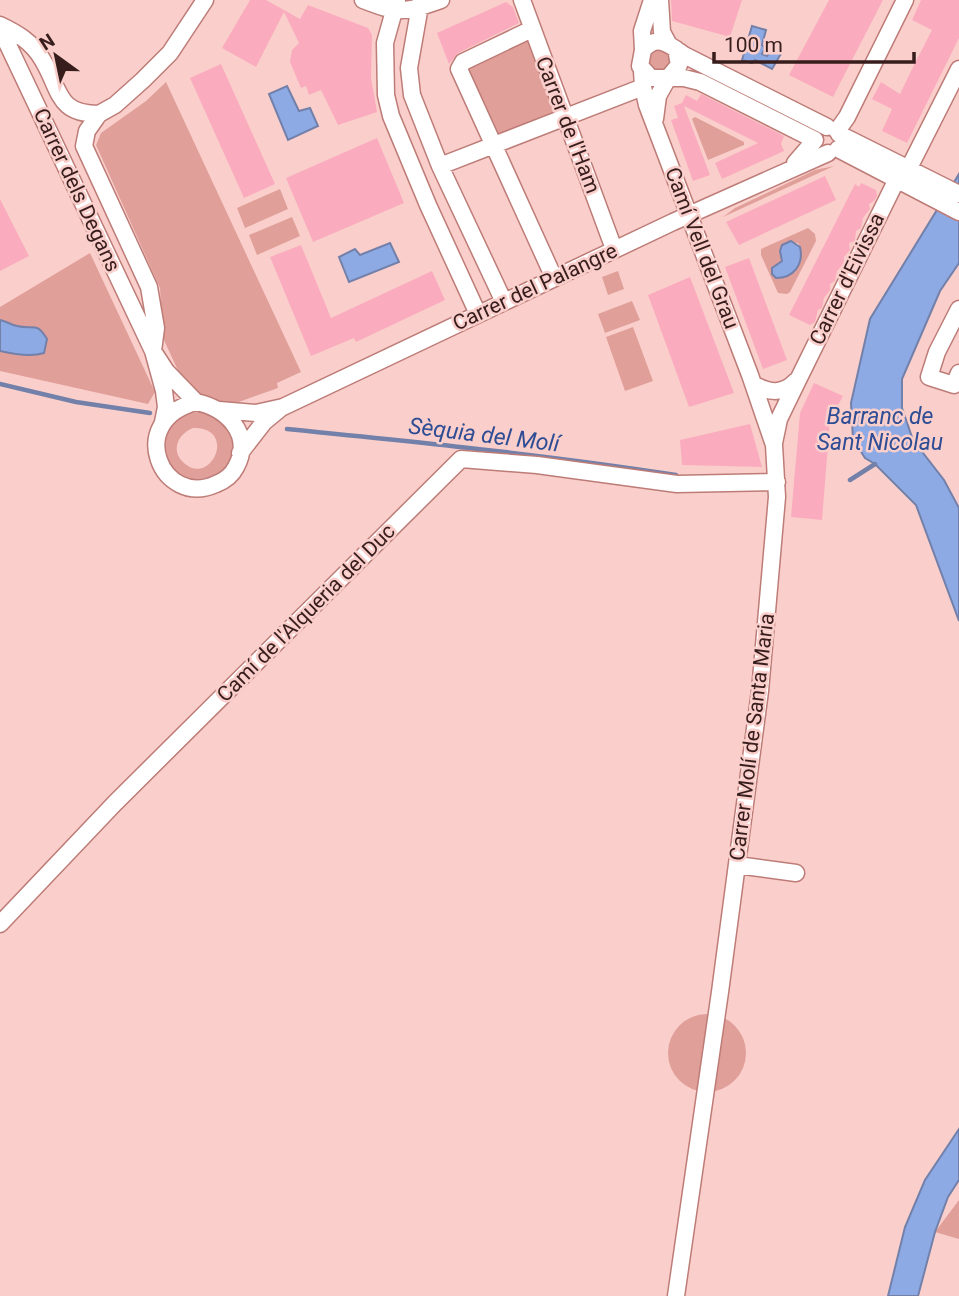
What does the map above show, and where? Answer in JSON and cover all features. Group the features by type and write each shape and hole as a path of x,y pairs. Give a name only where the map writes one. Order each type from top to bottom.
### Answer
{"street":[{"path":"84,146 87,131 99,114 115,105 170,53 205,0"},
{"path":"363,0 395,6 441,0"},
{"name":"Carrer de l'Ham","path":"522,0 614,249"},
{"path":"643,79 640,60 643,50 642,31 652,0"},
{"path":"654,120 656,102 668,78 679,65 672,46 662,32 660,0"},
{"name":"Carrer del Palangre","path":"240,453 264,422 283,407 788,169 834,139 905,0"},
{"path":"420,4 409,81 420,119 440,166 504,302"},
{"path":"395,6 385,43 386,95 391,116 478,314"},
{"path":"0,27 20,34 41,56 84,146 149,287 156,328 153,351"},
{"name":"Carrer dels Degans","path":"0,27 153,351 166,371 196,402"},
{"path":"532,29 463,62 459,69 554,278"},
{"path":"643,50 651,42 663,41 834,139 932,189 959,212"},
{"name":"Carrer d'Eivissa","path":"774,446 779,419 798,380 959,69"},
{"path":"440,166 565,117 643,79 684,78 714,88 815,140"},
{"name":"Camí Vell del Grau","path":"643,79 647,105 751,380"},
{"path":"64,104 81,114 99,114"},
{"name":"Carrer del Palangre","path":"788,169 815,140 820,130 834,139"},
{"path":"932,189 959,194"},
{"path":"959,309 937,352 929,377 954,386 959,373"},
{"name":"Carrer dels Degans","path":"153,351 164,391 166,407 163,422"},
{"path":"751,380 762,389 779,392 788,389 798,380"},
{"name":"Carrer d'Eivissa","path":"751,380 774,446 777,482"},
{"path":"196,402 219,410 236,426 240,440 240,453 234,470 224,481 198,489 174,481 158,460 155,447 163,422 171,412 196,402"},
{"name":"Carrer del Palangre","path":"219,410 256,413 283,407"},
{"name":"Camí de l'Alqueria del Duc","path":"0,924 125,793 461,459 537,465 677,484 777,482"},
{"name":"Carrer Molí de Santa Maria","path":"676,1296 760,691 777,482"},
{"path":"737,865 796,873"}],"shaded area":[{"path":"528,34 556,112 494,138 465,71 466,63"},
{"path":"654,49 666,50 673,60 664,74 649,69 647,56"},
{"path":"166,82 301,372 277,383 278,388 236,403 201,395 181,377 163,338 160,288 96,145 101,133 146,101"},
{"path":"695,117 744,142 744,145 708,160 692,119"},
{"path":"834,166 723,217 735,208 815,170"},
{"path":"280,189 288,209 245,228 237,208"},
{"path":"292,217 300,236 257,255 249,235"},
{"path":"808,228 815,234 816,241 787,294 778,293 761,255 761,249","holes":["786,242 798,243 801,256 796,268 787,276 774,277 771,272 782,261 780,251"]},
{"path":"90,253 155,392 148,404 0,371 0,307"},
{"path":"618,271 624,289 608,295 602,277"},
{"path":"632,301 640,320 605,333 598,314"},
{"path":"633,327 653,381 625,391 606,337"},
{"path":"200,412 217,419 227,429 232,441 232,454 227,466 219,476 207,481 178,477 164,459 164,441 169,428 179,418","holes":["188,430 207,430 215,437 215,455 210,463 202,468 193,468 179,457 178,442"]},
{"path":"699,1014 715,1014 729,1020 740,1031 746,1045 746,1061 740,1075 729,1086 715,1092 699,1092 685,1086 674,1075 668,1061 668,1045 674,1031 685,1020"},
{"path":"959,1200 959,1239 935,1232"}],"water":[{"path":"752,26 766,30 762,54 767,56 773,48 782,52 772,69 755,60 752,63 742,60"},
{"path":"287,86 299,111 310,108 318,126 288,140 269,94"},
{"name":"Barranc de Sant Nicolau","path":"959,174 959,263 940,291 902,379 902,408 913,440 944,480 959,508 959,621 916,505 875,464 865,458 853,439 851,403 870,319"},
{"path":"791,241 800,247 799,264 793,273 776,278 772,274 772,268 782,261 782,245"},
{"path":"390,243 399,262 349,282 339,257 355,249 360,255"},
{"path":"0,320 40,330 47,339 44,353 28,355 0,351"},
{"path":"959,1129 959,1180 948,1197 935,1232 918,1296 888,1296 905,1227 925,1180"}],"building":[{"path":"250,0 266,0 300,19 308,5 368,28 372,35 371,78 377,112 338,125 321,90 309,95 306,86 301,88 290,62 292,50 299,43 284,12 256,67 222,48"},
{"path":"671,0 742,0 730,37 672,21"},
{"path":"829,0 883,0 833,97 789,75"},
{"path":"921,0 959,0 959,38 907,143 882,131 892,109 872,99 881,82 900,94 932,30 912,20"},
{"path":"506,2 513,7 519,23 458,53 449,64 437,33"},
{"path":"221,64 275,184 244,198 190,78"},
{"path":"701,94 784,136 781,144 784,151 722,179 715,163 758,143 684,106 710,175 693,181 671,120 678,118 674,106 682,103 686,95 697,101"},
{"path":"377,138 404,203 313,242 286,178"},
{"path":"825,176 836,200 739,245 726,222"},
{"path":"861,183 876,190 877,196 869,204 870,209 863,218 861,228 856,231 855,241 849,243 850,250 844,257 844,263 837,271 835,281 830,284 830,290 824,298 822,308 818,310 815,322 810,325 789,315 855,184 859,187"},
{"path":"0,199 29,256 0,271"},
{"path":"301,245 331,318 432,271 445,300 356,342 354,338 311,356 270,257"},
{"path":"749,258 787,360 763,369 725,267"},
{"path":"690,277 734,393 689,407 648,295"},
{"path":"814,383 843,396 830,420 822,520 791,517 800,413"},
{"path":"750,424 762,467 682,465 680,440"}],"waterway":[{"name":"Sèquia del Molí","path":"0,384 76,402 150,413"},
{"name":"Sèquia del Molí","path":"287,429 531,455 676,475"},
{"name":"Sèquia del Molí","path":"850,480 875,464"}]}
